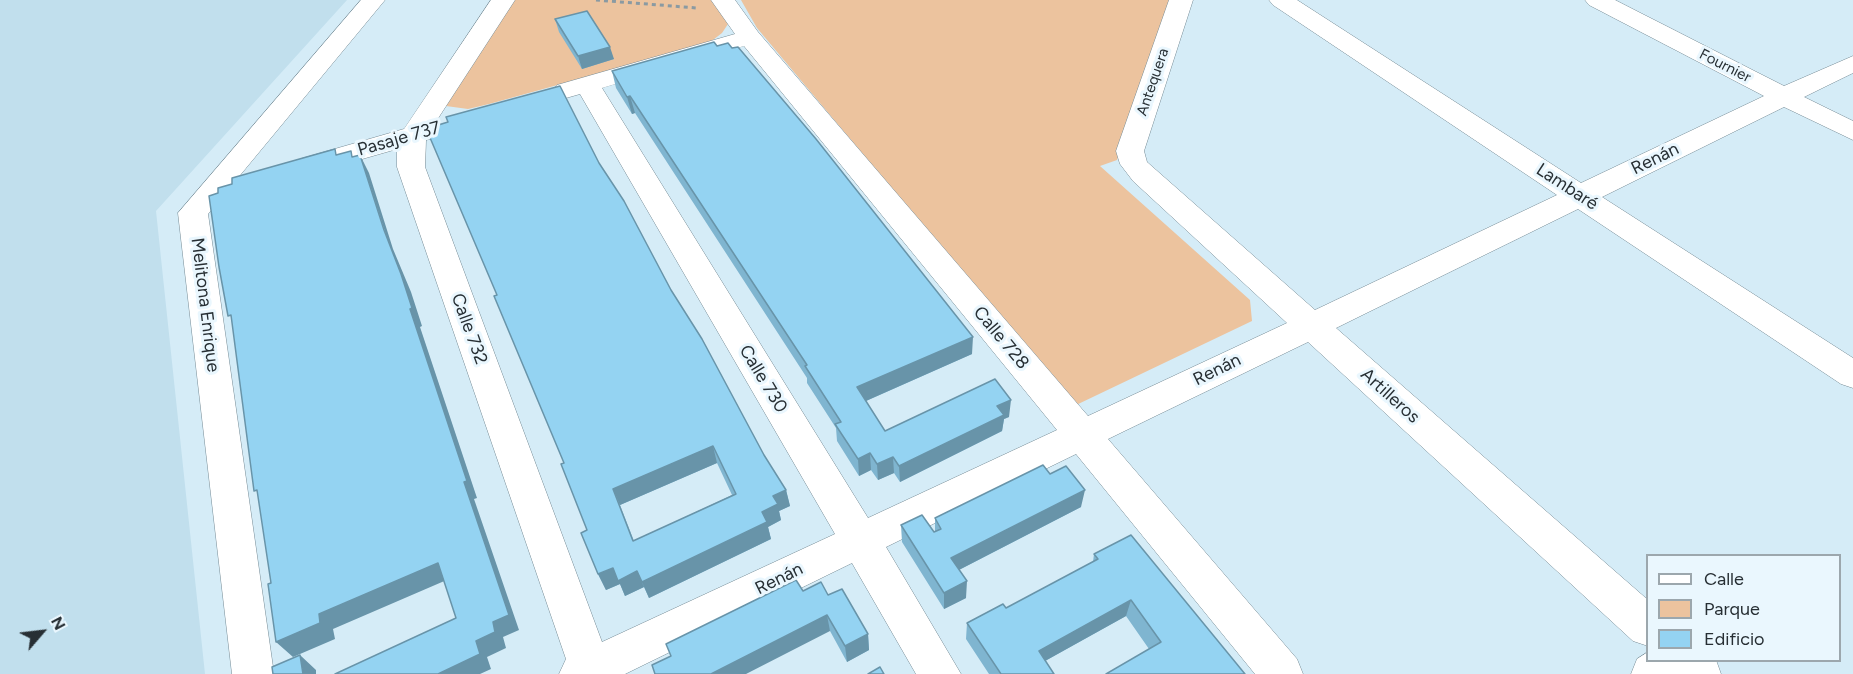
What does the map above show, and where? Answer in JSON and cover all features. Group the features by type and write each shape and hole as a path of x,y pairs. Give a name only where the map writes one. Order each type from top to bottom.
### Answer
{"street":[{"name":"Melitona Enrique","path":"253,674 193,213 373,0"},
{"name":"Calle 732","path":"503,0 414,135 410,150 411,166 588,672"},
{"name":"Antequera","path":"1134,164 1130,151 1181,0"},
{"name":"Lambaré","path":"1281,0 1853,375"},
{"name":"Fournier","path":"1597,0 1853,132"},
{"name":"Calle 728","path":"727,6 749,37 1282,674"},
{"path":"543,97 749,37"},
{"name":"Renán","path":"588,672 1311,326 1853,63"},
{"name":"Calle 730","path":"587,84 940,674"},
{"name":"Pasaje 737","path":"282,173 457,122"},
{"name":"Artilleros","path":"1134,164 1143,175 1646,626"},
{"path":"220,181 250,180"},
{"path":"1653,674 1668,662"},
{"path":"1687,662 1700,674"}],"path":[{"path":"596,0 727,6"}],"shaded area":[{"path":"0,0 347,0 156,211 205,674 0,674"}],"green space":[{"path":"509,0 714,0 728,24 722,33 709,43 489,104 468,109 446,106 447,99"},
{"path":"741,0 1172,0 1117,160 1100,166 1250,300 1252,321 1074,406 757,28"}],"building":[{"path":"587,11 610,47 578,56 555,19"},
{"path":"714,42 717,46 728,43 732,48 738,47 816,139 973,337 857,387 885,431 995,379 1011,400 997,406 1004,415 899,466 893,457 877,464 870,453 858,459 835,424 841,422 805,366 807,365 630,96 627,97 612,71"},
{"path":"560,86 599,163 624,201 671,290 702,339 764,455 786,490 773,496 778,504 762,512 767,522 642,582 637,571 618,581 613,568 598,574 581,533 587,530 561,464 564,463 494,296 497,295 428,133 437,130 435,126 448,122 446,117","holes":["713,446 736,494 633,541 613,489"]},
{"path":"335,149 336,155 351,151 352,157 360,155 401,274 412,308 410,309 467,481 464,482 509,615 493,622 495,632 476,641 480,654 438,674 335,674 456,618 438,563 319,614 320,623 276,642 268,584 271,583 257,490 254,491 231,315 228,316 209,196 218,193 218,188 232,184 232,178"},
{"path":"1043,465 1050,474 1066,466 1085,490 951,558 967,581 944,593 901,525 922,515 934,532 941,529 935,518"},
{"path":"1131,535 1245,674 1106,674 1161,642 1131,600 1039,651 1054,674 1001,674 967,623 1003,604 1006,608 1098,559 1094,554"},
{"path":"796,580 803,591 821,582 828,595 842,589 868,634 845,646 827,615 711,674 655,674 652,665 671,656 666,644"},
{"path":"300,655 303,674 273,674 272,667"},
{"path":"880,667 884,674 868,674"}]}
